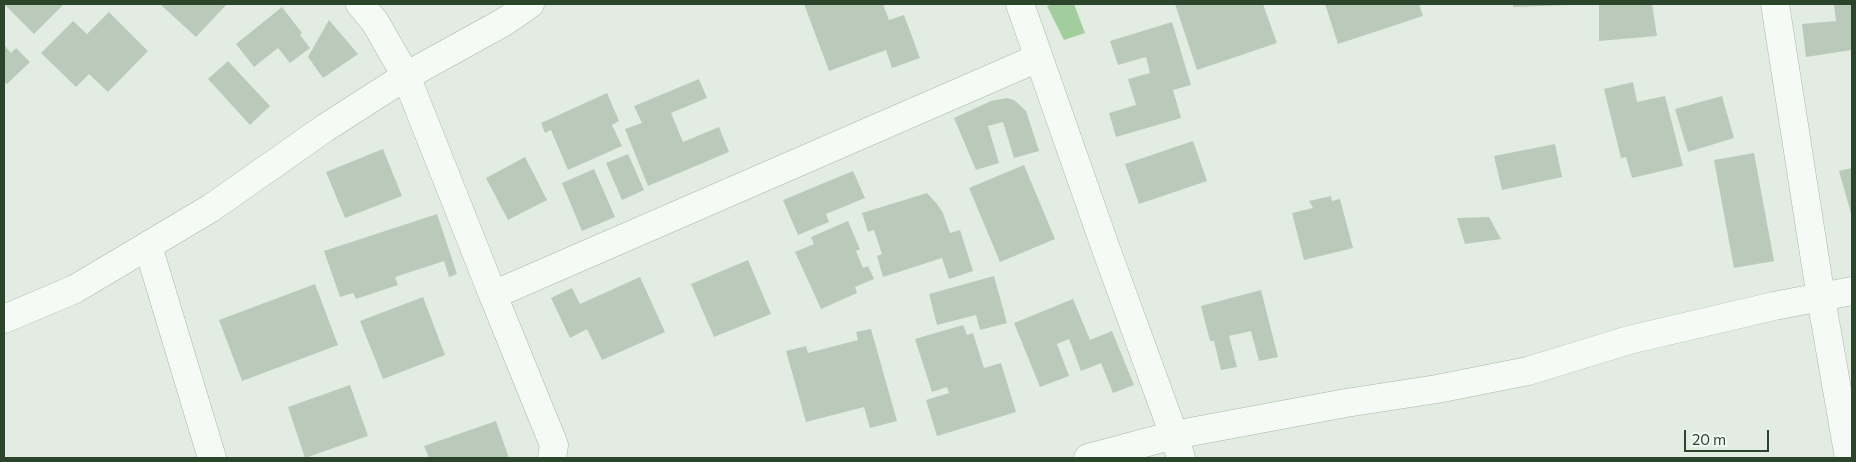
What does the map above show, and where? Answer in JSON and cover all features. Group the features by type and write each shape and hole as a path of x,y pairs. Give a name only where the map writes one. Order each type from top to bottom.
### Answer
{"street":[{"path":"360,4 375,22 406,76 554,444 552,458"},
{"path":"4,319 75,289 148,246 211,208 324,128 406,76 504,22 530,4"},
{"path":"1020,4 1178,447"},
{"path":"1775,4 1821,298 1849,458"},
{"path":"493,295 1038,58"},
{"path":"148,246 212,458"},
{"path":"1088,458 1178,447 1346,402 1437,389 1528,371 1630,340 1774,306 1852,291"}],"shaded area":[{"path":"1053,4 1074,4 1085,33 1064,40 1047,6"}],"building":[{"path":"4,4 64,4 34,34"},
{"path":"162,4 227,4 196,37"},
{"path":"804,4 883,4 889,20 904,15 920,58 892,68 886,50 829,71"},
{"path":"1175,4 1263,4 1277,43 1197,70"},
{"path":"1325,4 1419,4 1423,16 1338,44"},
{"path":"1513,4 1573,4 1573,5 1513,7"},
{"path":"1599,4 1652,4 1657,36 1599,41"},
{"path":"1834,4 1852,4 1852,50 1806,57 1802,24 1836,21"},
{"path":"282,7 302,33 300,35 310,48 290,63 278,48 254,67 236,44"},
{"path":"109,12 148,51 108,92 89,74 76,87 41,53 73,21 87,34"},
{"path":"329,20 358,54 323,78 308,57"},
{"path":"1172,22 1191,85 1173,90 1181,118 1116,137 1109,113 1136,105 1128,79 1150,73 1146,57 1118,65 1110,41"},
{"path":"4,45 11,53 16,48 30,62 7,84 4,81"},
{"path":"228,61 270,106 250,125 208,79"},
{"path":"699,79 707,98 671,113 683,142 719,127 729,152 648,186 625,129 642,123 634,106"},
{"path":"1633,82 1637,102 1665,96 1683,166 1632,178 1626,157 1621,158 1604,89"},
{"path":"607,93 619,121 612,125 622,146 568,170 551,130 545,133 541,123"},
{"path":"1722,96 1734,138 1688,152 1675,109"},
{"path":"1007,98 1014,100 1026,111 1039,151 1014,158 1003,122 988,126 999,163 976,170 954,118 991,101"},
{"path":"1193,141 1207,181 1139,204 1125,164"},
{"path":"1555,144 1562,177 1502,190 1494,156"},
{"path":"383,149 402,196 345,218 326,172"},
{"path":"1754,153 1774,261 1734,268 1714,160"},
{"path":"628,154 644,190 622,200 606,163"},
{"path":"525,157 547,200 508,220 486,178"},
{"path":"1024,165 1055,239 1000,262 969,188"},
{"path":"1852,168 1852,217 1839,171"},
{"path":"594,169 615,217 582,231 562,183"},
{"path":"853,171 865,198 826,214 829,222 798,235 783,200"},
{"path":"927,193 943,213 950,233 960,230 973,271 949,279 942,258 883,277 877,256 882,254 874,230 868,232 862,213"},
{"path":"1331,196 1332,201 1340,199 1353,248 1304,260 1292,213 1313,208 1309,201"},
{"path":"437,214 457,274 449,277 444,261 395,277 398,285 356,299 353,293 340,297 324,251"},
{"path":"1489,217 1501,239 1465,244 1457,218"},
{"path":"848,221 860,249 856,251 863,268 868,266 874,279 855,287 857,293 821,309 795,252 814,244 811,237"},
{"path":"748,260 771,314 714,337 691,284"},
{"path":"994,276 1007,323 980,330 976,315 937,325 929,294"},
{"path":"640,277 665,332 602,360 587,329 570,338 551,298 572,288 580,304"},
{"path":"315,284 338,345 242,381 219,320"},
{"path":"1261,290 1278,357 1259,361 1251,331 1229,336 1237,367 1221,370 1214,341 1210,341 1201,306"},
{"path":"423,297 445,355 383,379 360,321"},
{"path":"1073,299 1090,340 1112,331 1134,385 1113,393 1101,363 1081,371 1069,339 1057,344 1069,376 1040,387 1014,323"},
{"path":"963,325 967,335 973,333 984,368 1001,363 1016,412 937,436 926,400 949,393 947,387 932,392 915,339"},
{"path":"871,329 897,421 870,428 864,407 806,422 786,351 806,346 808,353 858,340 856,332"},
{"path":"350,385 368,436 305,458 288,407"},
{"path":"496,421 509,458 429,458 424,446"}]}
